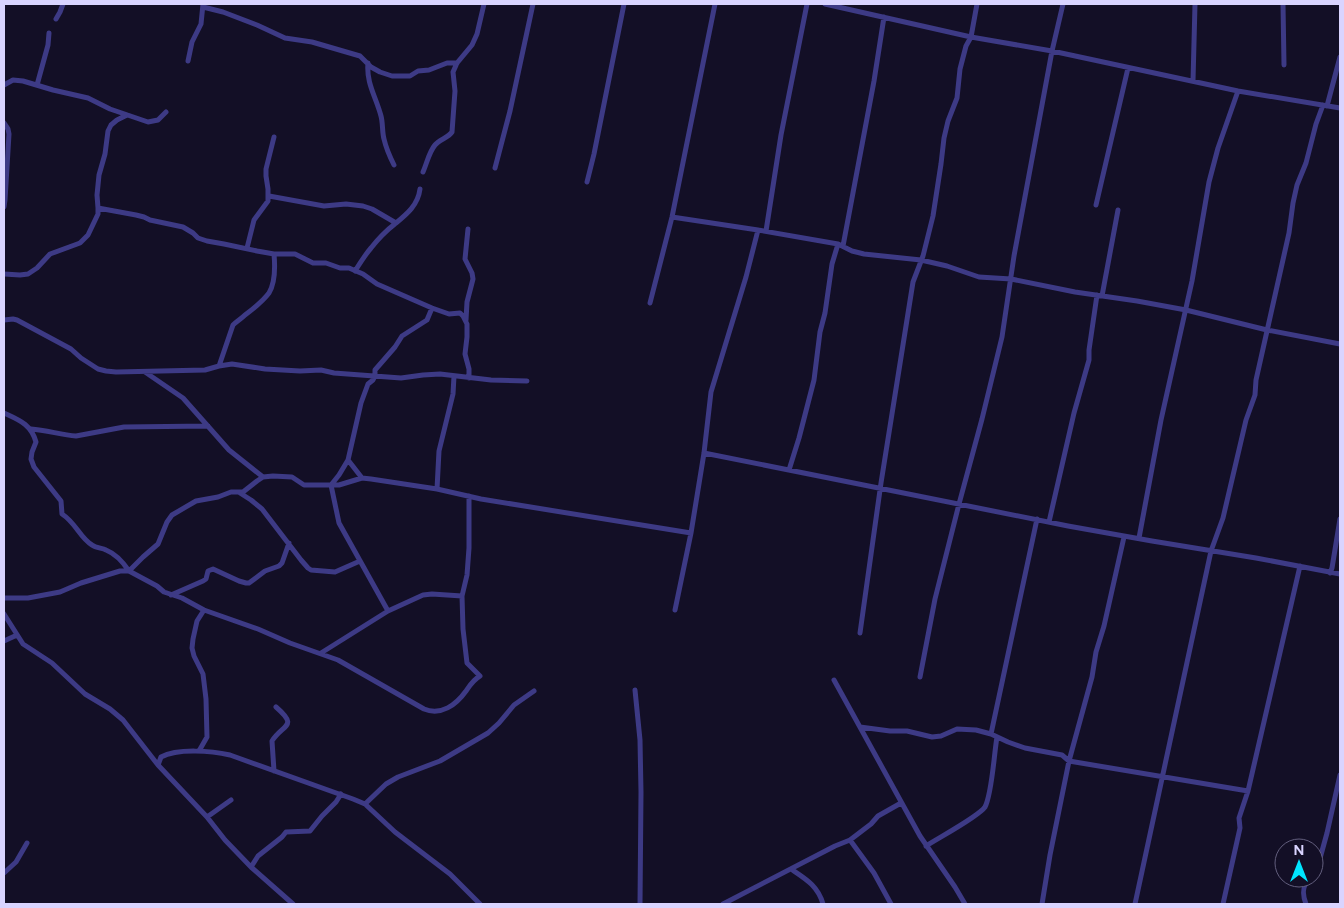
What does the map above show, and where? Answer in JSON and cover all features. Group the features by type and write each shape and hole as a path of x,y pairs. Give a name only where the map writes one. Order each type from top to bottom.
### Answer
{"street":[{"path":"56,19 63,4"},
{"path":"423,172 435,145 450,136 452,132 455,91 452,77 453,72 457,63 472,45 477,34 484,4"},
{"path":"495,168 510,111 533,4"},
{"path":"587,182 624,4"},
{"path":"650,303 672,218 715,4"},
{"path":"766,231 781,134 807,4"},
{"path":"825,4 971,37 1238,90 1340,108"},
{"path":"860,633 912,290 933,216 942,164 944,138 957,98 960,69 966,46 971,37 977,4"},
{"path":"920,677 935,599 1002,337 1052,52 1063,4"},
{"path":"1193,81 1195,4"},
{"path":"1283,4 1284,65"},
{"path":"188,61 192,42 202,24 203,5 257,24 285,38 312,42 360,56 371,67 385,74 402,77 410,76 418,71 429,70 447,63 457,63"},
{"path":"789,470 814,380 832,264 841,245 874,81 884,17"},
{"path":"37,85 48,46 49,33"},
{"path":"1135,904 1211,550 1223,518 1246,420 1255,395 1256,380 1289,233 1297,185 1306,163 1312,138 1325,105 1340,57"},
{"path":"368,63 369,82 374,91 382,118 384,139 394,165"},
{"path":"1096,205 1128,68"},
{"path":"4,85 13,80 88,98 110,109 148,122 158,120 166,112"},
{"path":"1139,538 1161,420 1186,310 1209,182 1218,148 1238,90"},
{"path":"4,274 28,274 37,268 52,252 80,243 88,235 98,214 99,175 105,154 108,131 111,125 127,115"},
{"path":"4,123 8,128 9,134 4,207"},
{"path":"247,248 254,220 268,201 266,169 274,137"},
{"path":"355,271 371,248 414,206 419,198 420,190"},
{"path":"269,196 324,206 346,204 363,206 396,223"},
{"path":"98,208 183,227 198,238 207,241 274,254 296,254 313,262 350,268 364,274 377,284 432,308 449,314 460,313 466,321"},
{"path":"1049,522 1088,360 1099,296 1118,210"},
{"path":"672,218 766,231 841,245 852,251 864,254 921,260 947,266 979,277 1011,279 1075,292 1186,310 1267,330 1340,344"},
{"path":"468,229 465,260 472,272 473,279 467,302 466,321 467,338 465,354 469,378"},
{"path":"675,610 691,533 704,454 711,392 744,286 758,230"},
{"path":"219,366 233,325 268,294 271,288 275,267 274,254"},
{"path":"331,485 339,476 348,460 361,403 368,384 375,376 376,370 402,336 424,323 430,317 432,308"},
{"path":"4,320 17,320 71,349 80,358 106,372 205,370 232,364 265,369 321,370 334,373 401,378 431,374 508,381 527,380"},
{"path":"144,372 183,398 229,450 263,477"},
{"path":"437,489 439,450 453,394 454,376"},
{"path":"4,413 31,429 41,429 68,436 124,427 208,426"},
{"path":"31,429 36,442 31,459 34,467 61,501 62,514 71,520 92,546 106,550 121,559 129,571 171,595 182,598 204,610 258,628 290,643 338,660 431,712 446,709 460,699 471,683 480,676 469,665 466,658 463,629 462,596 467,575 469,548 469,496"},
{"path":"704,454 1124,537 1211,550 1340,574"},
{"path":"348,460 362,478"},
{"path":"4,598 28,598 60,592 81,583 129,571 158,544 167,522 179,510 196,500 218,498 231,492 247,490 250,485 263,477 273,476 287,477 304,484 331,485 343,484 362,478 437,489 482,500 691,533"},
{"path":"331,485 339,523 388,611"},
{"path":"239,492 262,509 308,568 314,571 335,572 360,561"},
{"path":"991,734 1037,519"},
{"path":"1330,573 1340,519"},
{"path":"1042,904 1069,761 1092,677 1096,652 1104,626 1124,537"},
{"path":"171,595 203,581 206,579 208,571 213,569 246,583 252,582 262,572 279,566 282,563 289,543"},
{"path":"1223,904 1240,828 1239,818 1248,791 1300,566"},
{"path":"321,653 388,611 424,594 462,596"},
{"path":"200,751 208,737 206,699 203,674 192,648 197,621 204,610"},
{"path":"4,614 23,644 52,664 86,694 123,720 158,765 207,816 225,840 251,867 293,904"},
{"path":"4,642 17,635"},
{"path":"834,680 926,846 965,904"},
{"path":"635,690 641,766 640,904"},
{"path":"365,804 386,784 398,777 440,760 488,733 499,723 509,709 534,691"},
{"path":"274,771 272,741 286,726 288,720 276,707"},
{"path":"860,727 907,731 932,737 941,736 957,729 976,730 1025,748 1062,755 1069,761 1248,791"},
{"path":"926,846 977,815 985,807 989,794 997,737"},
{"path":"150,755 161,757 170,753 200,751 230,754 365,804 395,832 450,874 480,904"},
{"path":"158,765 161,757"},
{"path":"1324,846 1340,775"},
{"path":"251,867 258,856 286,832 310,831 341,794"},
{"path":"207,816 231,800"},
{"path":"723,904 850,840 871,824 878,816 901,803"},
{"path":"850,840 874,873 890,904"},
{"path":"4,873 16,862 27,843"},
{"path":"791,869 806,878 817,889 821,894 823,904"},
{"path":"1303,888 1302,892 1306,904"},
{"path":"736,898 740,904"}]}
